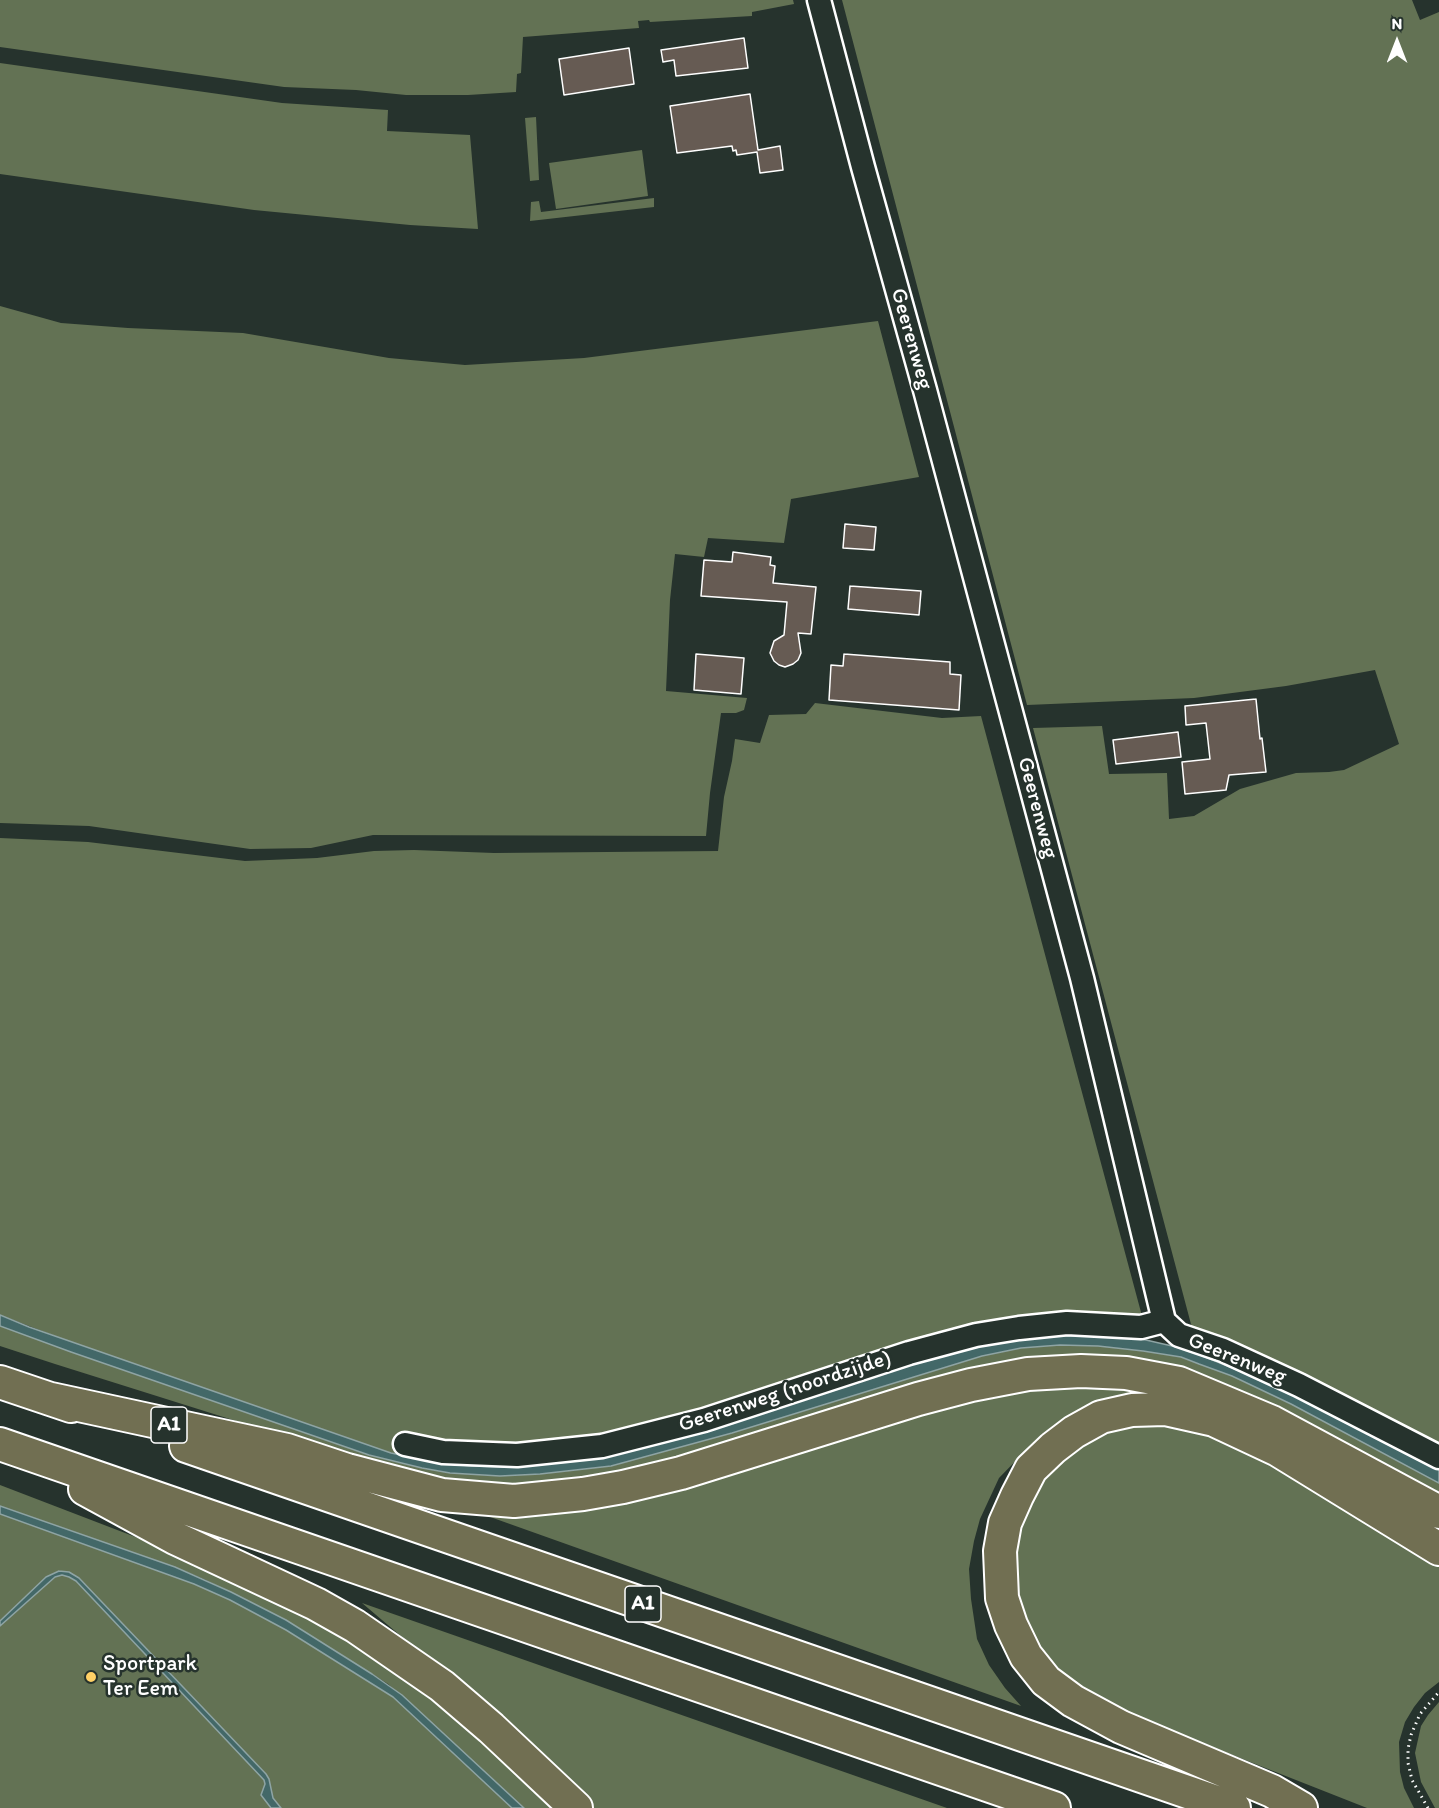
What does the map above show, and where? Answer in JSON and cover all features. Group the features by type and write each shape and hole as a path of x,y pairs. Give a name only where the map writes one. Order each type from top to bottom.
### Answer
{"highway":[{"name":"A1","path":"51,1399 286,1450 347,1470 442,1495 514,1501 583,1494 681,1473 970,1385 1028,1374 1081,1371 1126,1373 1179,1383 1272,1422 1439,1512"},
{"name":"A1","path":"0,1382 1234,1808"},
{"path":"1301,1808 1272,1791 1120,1727 1073,1701 1046,1681 1026,1656 1011,1625 1002,1598 1000,1551 1005,1523 1031,1469 1074,1432 1101,1418 1132,1410 1166,1409 1214,1420 1278,1450 1439,1549"},
{"path":"4,1446 175,1538 316,1604 355,1626 442,1686 491,1728 576,1808"},
{"path":"4,1446 1054,1808"}],"street":[{"name":"Geerenweg","path":"819,0 862,167 928,401 1079,966 1164,1321 1179,1335 1222,1350 1299,1385 1439,1457"},
{"name":"Geerenweg (noordzijde)","path":"405,1444 443,1452 517,1455 602,1446 704,1420 909,1353 975,1335 1067,1323 1141,1327 1164,1321"}],"path":[{"path":"1428,1808 1419,1796 1412,1780 1408,1749 1420,1714 1439,1692"}],"green space":[{"path":"0,0 793,0 794,4 752,12 752,16 638,21 639,28 523,37 521,73 517,74 516,92 406,95 284,87 0,47"},
{"path":"842,0 1412,0 1420,20 1439,12 1439,1452 1192,1328 1033,728 1102,726 1109,774 1167,773 1169,819 1194,816 1240,789 1296,773 1344,770 1399,744 1375,670 1286,686 1194,698 1027,705"},
{"path":"0,63 282,103 388,110 387,131 470,135 478,229 254,210 0,174"},
{"path":"536,117 539,180 530,181 525,118"},
{"path":"642,150 648,196 556,209 549,163"},
{"path":"654,198 654,207 530,221 531,202 539,201 541,212"},
{"path":"0,306 61,323 243,333 389,358 465,365 584,358 878,321 919,477 791,499 784,543 708,538 704,557 675,554 670,600 666,691 747,698 744,710 736,713 721,713 706,836 373,835 311,848 250,849 89,826 0,823"},
{"path":"815,703 942,718 981,716 1142,1316 1094,1313 677,1419 533,1449 404,1440 399,1456 0,1315 0,838 88,842 245,861 414,850 494,853 718,851 724,797 735,739 760,743 769,715 806,714"},
{"path":"0,1326 369,1455 450,1473 500,1476 611,1466 732,1433 982,1356 1021,1348 1060,1345 1143,1351 1181,1357 1232,1376 1291,1404 1439,1483 1439,1498 1139,1365 718,1451 593,1481 498,1486 429,1478 306,1443 0,1346"},
{"path":"1067,1377 1148,1387 1184,1395 1227,1410 1264,1427 1439,1520 1439,1540 1364,1499 1258,1433 1194,1406 1160,1401 1124,1404 1069,1421 1033,1443 999,1478 980,1519 969,1569 977,1639 989,1665 1021,1706 465,1508 518,1510 562,1507 598,1501 701,1474 766,1452 991,1387"},
{"path":"1156,1424 1189,1427 1221,1438 1279,1469 1439,1564 1439,1682 1425,1693 1414,1707 1405,1722 1399,1742 1400,1772 1404,1788 1414,1808 1367,1808 1131,1715 1069,1681 1028,1632 1020,1609 1015,1579 1015,1545 1023,1517 1049,1470 1073,1450 1099,1436 1129,1426"},
{"path":"0,1485 185,1556 313,1615 411,1678 561,1808 524,1808 388,1684 286,1620 175,1567 0,1506"},
{"path":"0,1514 194,1584 286,1630 393,1697 512,1808 0,1808"},
{"path":"362,1603 947,1808 590,1808"},
{"path":"1439,1702 1439,1808 1435,1808 1421,1782 1415,1753 1421,1726"}],"water":[{"path":"0,1315 391,1453 440,1463 507,1467 591,1457 959,1349 1044,1336 1113,1336 1146,1340 1185,1349 1275,1385 1439,1470 1439,1483 1291,1404 1232,1376 1181,1357 1098,1346 1060,1345 1021,1348 982,1356 732,1433 611,1466 500,1476 450,1473 369,1455 71,1352 0,1326"},
{"path":"0,1506 175,1567 286,1620 402,1695 524,1808 512,1808 393,1697 286,1630 194,1584 0,1514"},
{"path":"59,1571 69,1572 79,1578 266,1774 273,1798 281,1808 271,1808 261,1795 264,1780 76,1581 62,1575 55,1577 0,1626 0,1621 46,1577"}],"building":[{"path":"744,38 748,68 676,76 674,60 663,62 661,50"},
{"path":"629,48 634,84 564,95 559,59"},
{"path":"750,94 758,150 780,146 783,170 760,173 757,152 737,155 732,146 677,153 670,106"},
{"path":"845,524 876,527 874,550 843,548"},
{"path":"733,552 771,557 770,565 775,566 773,583 816,587 811,634 798,633 801,653 793,664 785,667 779,665 770,653 774,641 784,635 787,602 701,596 704,560 732,562"},
{"path":"850,586 921,591 919,615 848,609"},
{"path":"696,654 744,658 741,694 694,690"},
{"path":"844,654 950,662 950,674 961,675 959,710 829,700 831,665 843,666"},
{"path":"1256,699 1266,772 1229,775 1226,790 1185,794 1182,762 1210,759 1206,723 1186,725 1185,706"},
{"path":"1178,732 1181,757 1116,764 1113,740"}],"place":[{"name":"Sportpark Ter Eem","path":"91,1677"}]}
